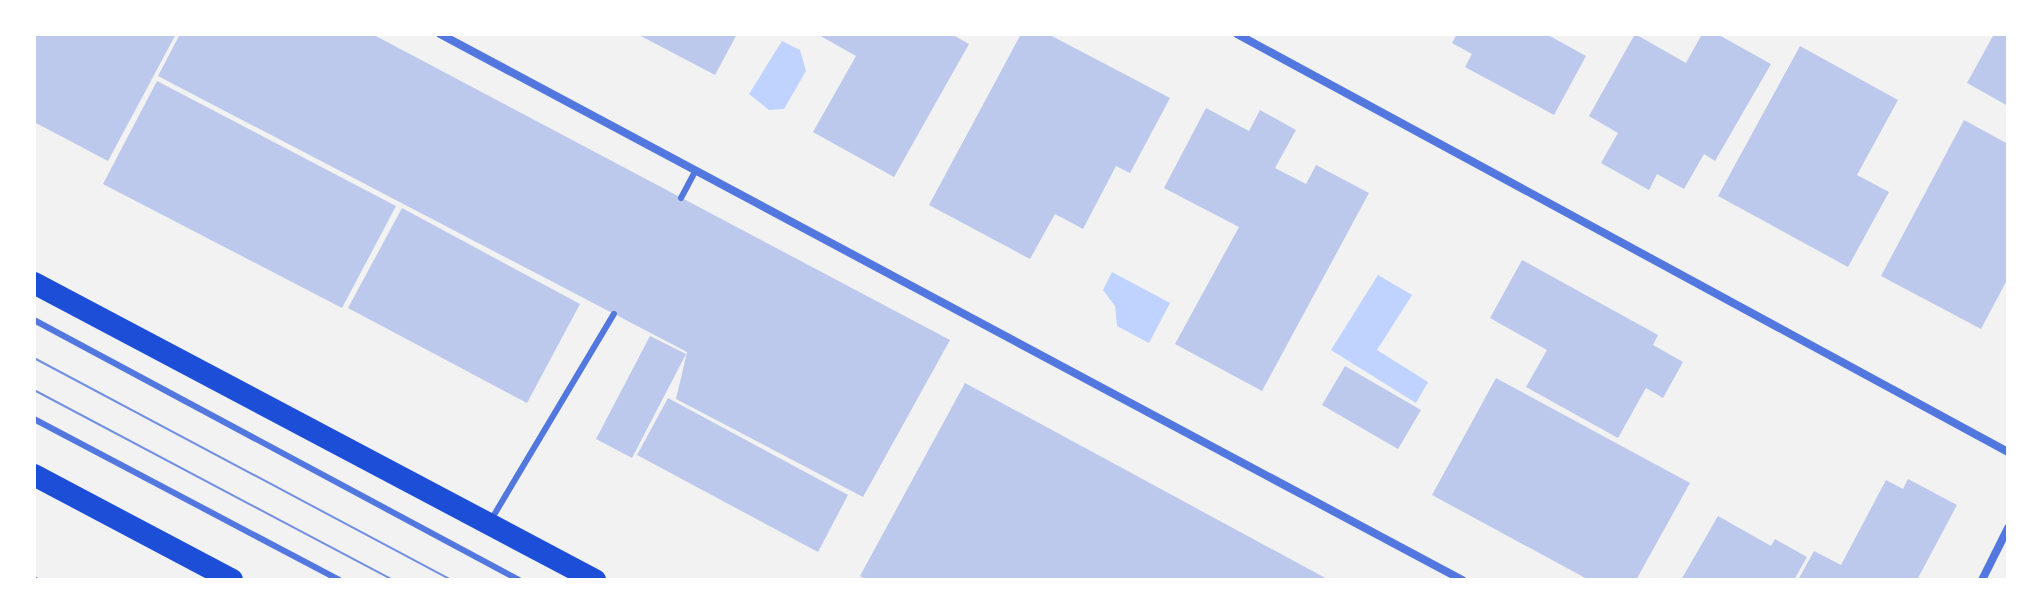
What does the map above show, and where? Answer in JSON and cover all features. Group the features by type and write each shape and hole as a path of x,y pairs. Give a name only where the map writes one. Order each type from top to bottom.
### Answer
{"highway":[{"path":"34,283 595,580"},
{"path":"34,475 232,580"}],"street":[{"path":"440,34 1462,580"},
{"path":"1237,34 2008,452"},
{"path":"1982,580 2008,528"}],"lane":[{"path":"681,198 695,172"},
{"path":"489,524 614,314"},
{"path":"34,320 519,580"},
{"path":"34,419 339,580"}],"water":[{"path":"782,41 800,50 806,71 784,109 769,110 749,94"},
{"path":"1112,272 1170,303 1149,343 1117,326 1115,306 1103,290"},
{"path":"1378,275 1412,295 1377,350 1428,382 1416,403 1331,350"}],"building":[{"path":"34,34 176,34 108,161 34,122"},
{"path":"180,34 372,34 950,340 863,497 676,399 687,352 158,76"},
{"path":"637,34 737,34 715,75"},
{"path":"817,34 951,34 969,44 894,177 813,132 856,56"},
{"path":"1021,34 1048,34 1170,98 1130,173 1116,166 1083,229 1055,214 1030,259 929,205"},
{"path":"1457,34 1546,34 1586,56 1554,115 1465,67 1472,54 1452,43"},
{"path":"1635,34 1686,63 1702,34 1717,34 1771,64 1715,161 1704,154 1684,189 1657,174 1649,190 1601,163 1618,133 1589,116"},
{"path":"1994,34 2008,34 2008,106 1967,83"},
{"path":"1800,46 1898,100 1857,175 1889,192 1848,267 1718,196"},
{"path":"157,81 396,206 342,308 103,184"},
{"path":"1206,108 1249,131 1260,110 1296,130 1275,168 1306,184 1316,165 1369,193 1262,391 1175,344 1239,227 1164,188"},
{"path":"1964,120 2008,144 2008,278 1981,329 1881,276"},
{"path":"402,208 580,304 527,403 348,308"},
{"path":"1522,260 1658,335 1653,345 1683,362 1663,398 1646,388 1618,438 1526,387 1547,350 1490,318"},
{"path":"650,336 686,354 632,458 596,439"},
{"path":"1345,366 1421,410 1398,449 1322,405"},
{"path":"1496,378 1690,483 1636,580 1589,580 1432,495"},
{"path":"965,383 1329,580 866,580 860,576"},
{"path":"668,398 848,495 818,552 637,455"},
{"path":"1908,479 1957,505 1917,580 1798,580 1814,551 1841,565 1886,480 1903,489"},
{"path":"1718,516 1771,546 1775,539 1807,557 1794,580 1681,580"}],"tram line":[{"path":"34,358 452,580"},
{"path":"34,390 393,580"}]}
